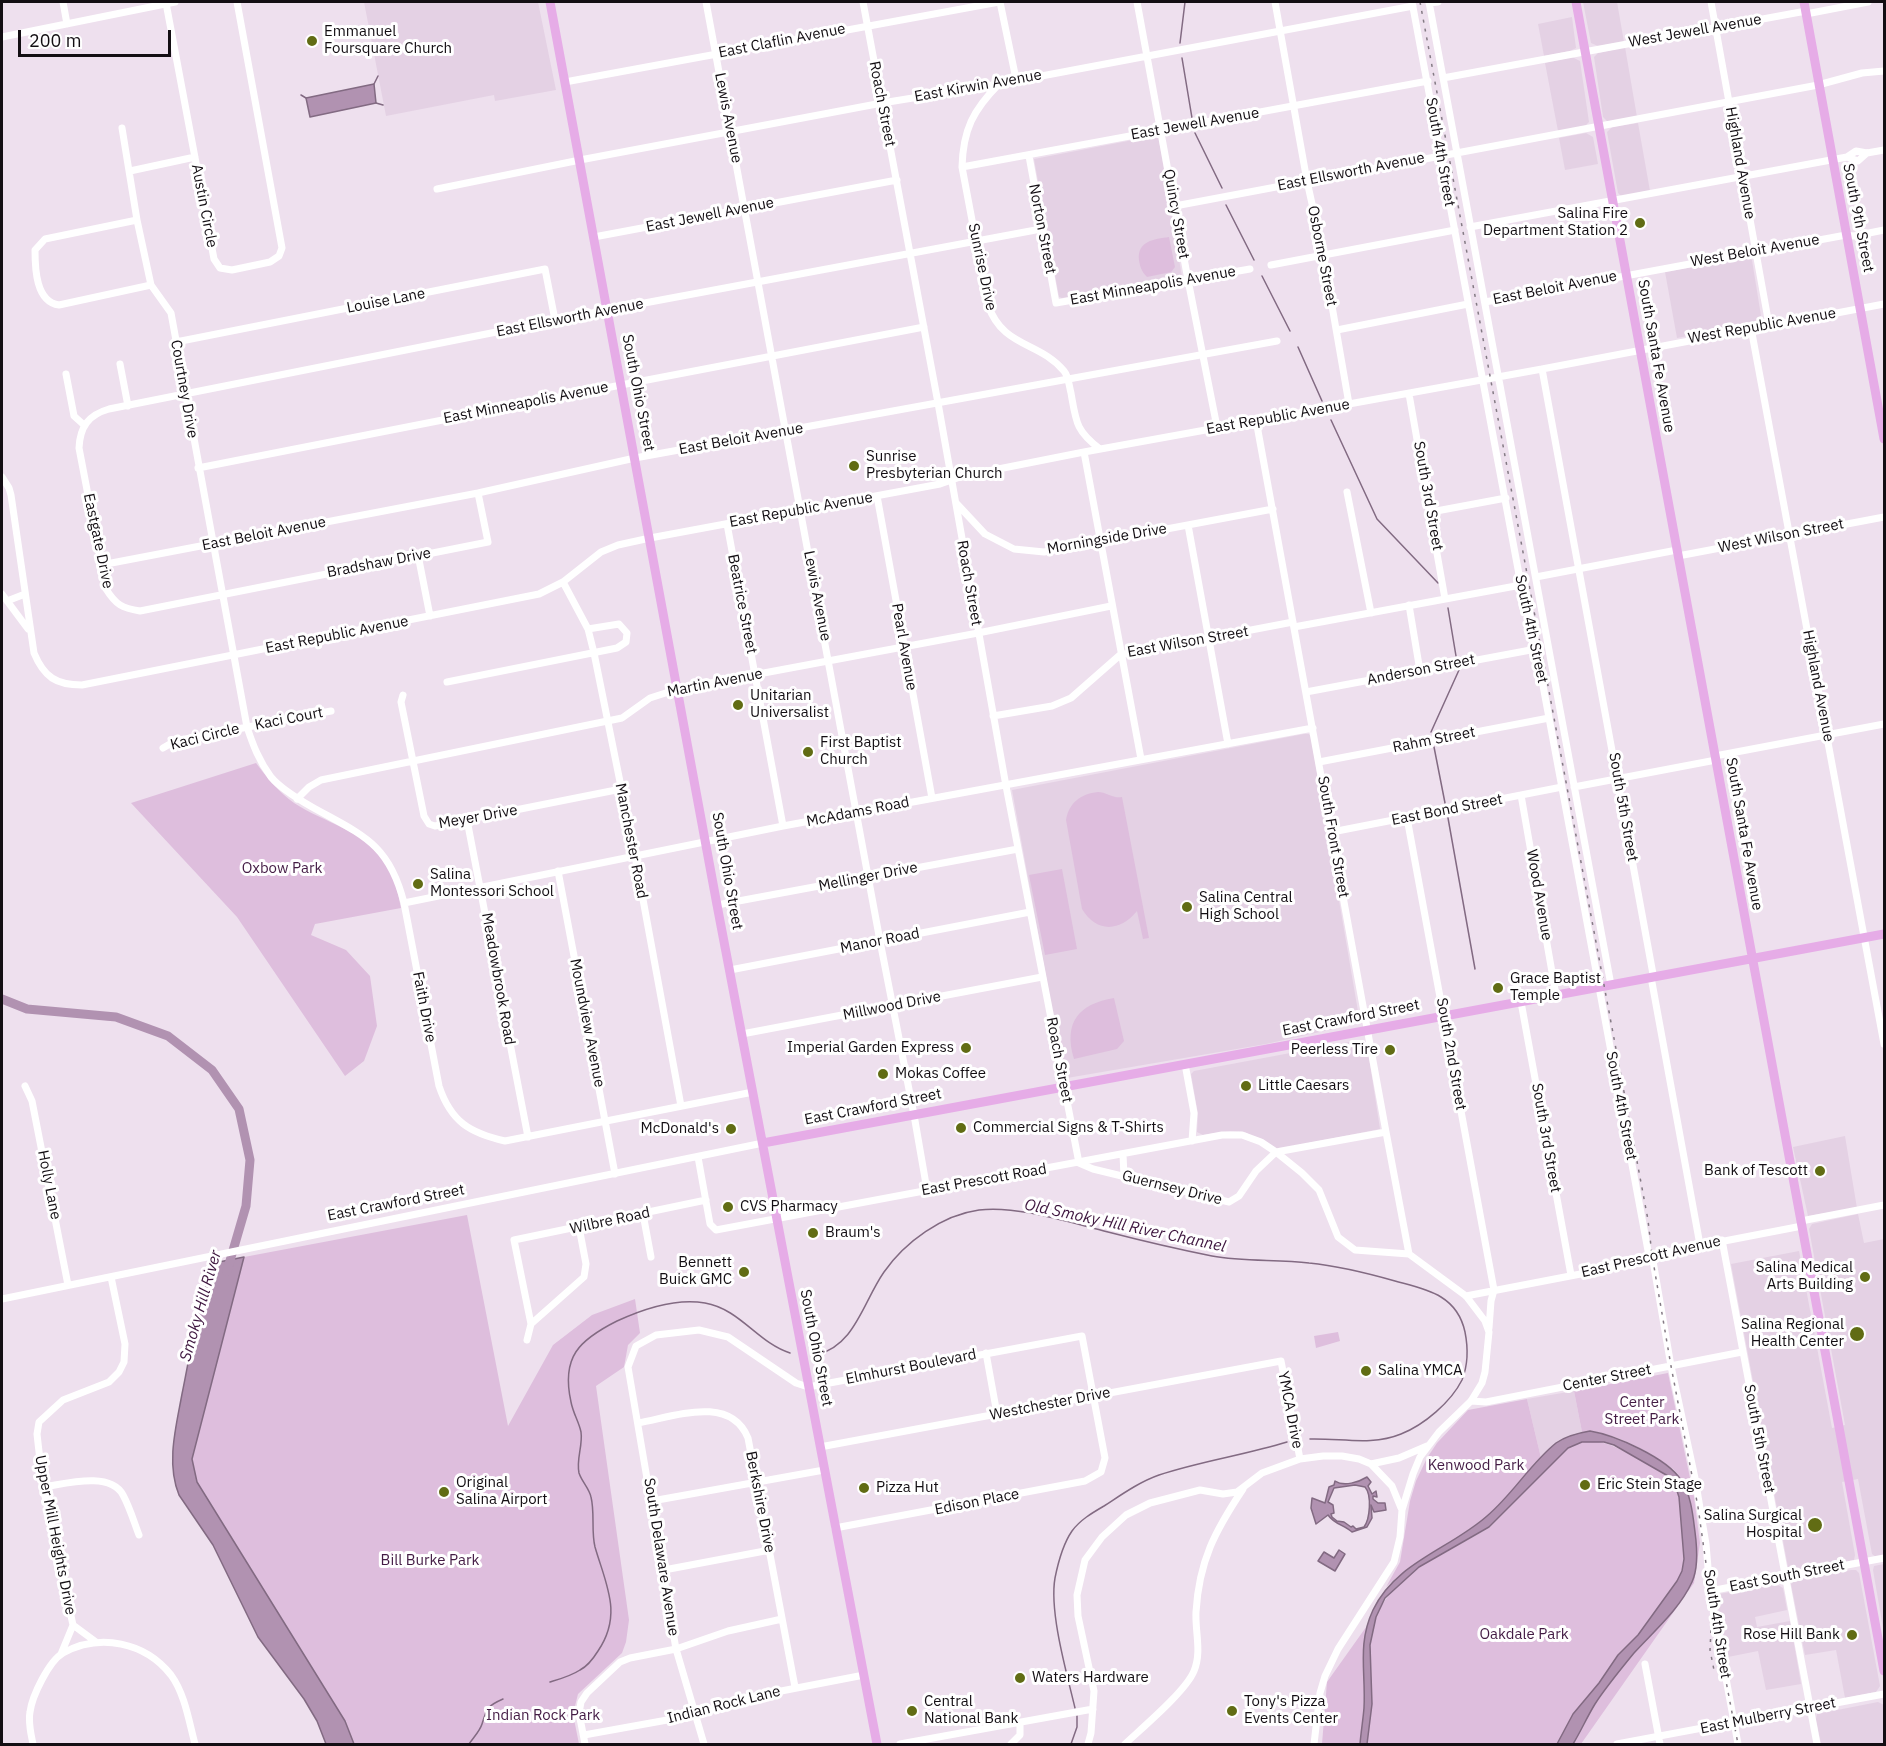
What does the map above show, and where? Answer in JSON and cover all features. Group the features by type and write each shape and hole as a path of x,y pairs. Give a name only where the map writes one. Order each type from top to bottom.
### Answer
{"main road":[{"name":"South Ohio Street","path":"550,2 717,905 877,1744"},
{"name":"South Santa Fe Avenue","path":"1576,2 1884,1671"},
{"name":"South 9th Street","path":"1806,9 1884,439"},
{"name":"East Crawford Street","path":"763,1143 1884,934"}],"street":[{"path":"63,2 67,24"},
{"path":"2,37 176,2"},
{"name":"Austin Circle","path":"166,3 216,264 226,270 232,270 275,260 281,252 237,2"},
{"name":"Lewis Avenue","path":"706,2 927,1190"},
{"name":"Roach Street","path":"863,2 957,504 960,534 1006,786 1079,1163"},
{"path":"1000,2 1016,79"},
{"name":"East Claflin Avenue","path":"565,82 1000,2"},
{"name":"Quincy Street","path":"1137,2 1217,427"},
{"name":"Osborne Street","path":"1275,2 1349,404"},
{"path":"1429,2 1438,2"},
{"name":"South 4th Street","path":"1429,2 1611,985"},
{"name":"Highland Avenue","path":"1711,2 1769,325"},
{"name":"West Jewell Avenue","path":"1585,51 1716,28 1806,9 1868,2"},
{"name":"East Kirwin Avenue","path":"437,189 580,160 882,103 999,84 1413,4"},
{"name":"South 4th Street","path":"1413,4 1521,585 1526,594 1671,1366 1695,1478 1706,1544 1710,1591 1738,1744"},
{"path":"1443,78 1585,51"},
{"name":"East Ellsworth Avenue","path":"1175,206 1818,85 1862,73 1884,71"},
{"name":"East Jewell Avenue","path":"962,167 1428,81"},
{"name":"Sunrise Drive","path":"999,84 982,100 967,126 962,146 962,167 988,305 996,323 1013,339 1048,356 1066,374 1077,425 1082,433 1100,449"},
{"name":"Courtney Drive","path":"122,128 137,220 151,285 171,313 233,656"},
{"path":"1470,227 1846,157 1858,161 1867,153 1884,150"},
{"name":"Norton Street","path":"1029,156 1056,303"},
{"path":"130,171 195,157"},
{"name":"East Jewell Avenue","path":"594,237 897,180"},
{"path":"137,220 45,239 35,250 41,292 47,301 58,305 151,285"},
{"name":"East Ellsworth Avenue","path":"84,425 99,412 128,406 555,320 1041,229"},
{"path":"1272,265 1455,230"},
{"name":"West Beloit Avenue","path":"1626,275 1846,235 1854,236 1884,231"},
{"name":"Louise Lane","path":"176,342 545,269 555,320"},
{"name":"East Minneapolis Avenue","path":"1056,303 1250,269"},
{"name":"East Beloit Avenue","path":"1485,302 1626,275"},
{"path":"1337,330 1468,304"},
{"name":"West Republic Avenue","path":"1639,349 1884,304"},
{"name":"East Minneapolis Avenue","path":"198,468 924,327"},
{"name":"Highland Avenue","path":"1751,328 1884,1044"},
{"name":"East Beloit Avenue","path":"101,565 478,493 635,458 1277,341"},
{"name":"East Republic Avenue","path":"30,631 34,653 40,667 50,677 65,685 82,685 539,594 563,582 601,552 618,545 650,538 940,484 963,476 1084,452 1409,394 1639,349"},
{"path":"120,364 128,406"},
{"name":"South 5th Street","path":"1542,369 1618,779 1653,974 1651,977 1700,1245"},
{"path":"66,374 74,416 84,425"},
{"name":"South 3rd Street","path":"1409,394 1445,599"},
{"name":"South Front Street","path":"1256,420 1409,1254"},
{"name":"Eastgate Drive","path":"84,425 79,448 106,589 112,599 124,609 140,611 222,594"},
{"path":"1084,452 1141,759"},
{"path":"2,477 11,495 30,631"},
{"path":"1347,492 1371,613"},
{"name":"Bradshaw Drive","path":"222,594 488,542 478,493"},
{"name":"Pearl Avenue","path":"877,496 932,798"},
{"path":"1431,512 1506,498"},
{"name":"Morningside Drive","path":"957,504 985,534 1014,549 1044,552 1273,509"},
{"name":"West Wilson Street","path":"1677,553 1884,517"},
{"name":"Beatrice Street","path":"727,524 783,826"},
{"path":"960,534 969,525 977,525"},
{"path":"1188,525 1228,744"},
{"path":"1536,578 1677,553"},
{"path":"418,555 430,616"},
{"name":"Manchester Road","path":"563,582 588,629 594,653 635,856 681,1106"},
{"name":"East Wilson Street","path":"993,716 1052,706 1071,698 1120,655 1521,585"},
{"path":"2,594 30,631"},
{"path":"7,602 25,594"},
{"name":"Martin Avenue","path":"297,799 309,787 321,780 622,718 650,698 678,689 1111,606"},
{"path":"1409,606 1420,671"},
{"path":"447,682 594,653 622,646 626,642 627,633 624,627 614,624 588,629"},
{"name":"Anderson Street","path":"1306,692 1536,649"},
{"name":"Faith Drive","path":"233,656 247,727 255,753 272,778 297,799 363,836 387,858 398,879 439,1086 443,1100 455,1118 482,1135 505,1141 753,1092"},
{"name":"Meyer Drive","path":"403,695 401,702 424,816 429,824 439,826 621,789"},
{"name":"Kaci Court","path":"247,727 331,711"},
{"name":"Rahm Street","path":"1319,762 1549,718"},
{"path":"1574,787 1884,724"},
{"name":"Kaci Circle","path":"163,748 175,741 247,727"},
{"name":"McAdams Road","path":"404,903 783,826 1313,728"},
{"name":"East Bond Street","path":"1332,832 1562,787"},
{"name":"Wood Avenue","path":"1521,795 1556,995"},
{"name":"South 2nd Street","path":"1407,818 1494,1290 1482,1383 1471,1401 1427,1446"},
{"name":"Meadowbrook Road","path":"467,820 482,887 528,1137"},
{"name":"Mellinger Drive","path":"717,905 1018,849"},
{"name":"Moundview Avenue","path":"558,871 615,1174"},
{"name":"Manor Road","path":"730,970 1030,912"},
{"name":"Millwood Drive","path":"742,1034 1042,977"},
{"name":"South 3rd Street","path":"1521,1002 1571,1275"},
{"path":"1185,1064 1194,1113 1192,1141"},
{"name":"Holly Lane","path":"25,1086 33,1101 68,1285"},
{"path":"1276,1152 1386,1132"},
{"name":"East Prescott Road","path":"706,1200 710,1224 716,1230 1222,1135 1242,1135 1261,1142 1276,1152 1319,1190 1338,1238 1355,1250 1409,1254"},
{"name":"East Crawford Street","path":"2,1299 763,1143"},
{"name":"Guernsey Drive","path":"1079,1163 1093,1169 1229,1202 1239,1196 1256,1171 1276,1152"},
{"path":"1123,1154 1124,1177"},
{"path":"698,1157 706,1200"},
{"name":"Wilbre Road","path":"531,1324 514,1240 706,1200"},
{"name":"East Prescott Avenue","path":"1466,1296 1643,1262 1651,1256 1884,1205"},
{"path":"643,1214 651,1257"},
{"path":"527,1340 531,1324 584,1277 586,1264 579,1227"},
{"name":"South 5th Street","path":"1722,1240 1817,1744"},
{"path":"1409,1254 1466,1296 1485,1321 1489,1332"},
{"name":"Upper Mill Heights Drive","path":"33,1744 29,1714 36,1689 61,1654 73,1625 43,1487 37,1434 39,1422 63,1400 109,1382 119,1372 124,1362 124,1344 111,1277"},
{"name":"South Delaware Avenue","path":"704,1744 676,1649 628,1367 636,1346 656,1335 699,1330 728,1337 796,1383 808,1387"},
{"name":"Elmhurst Boulevard","path":"808,1387 1082,1335 1093,1396"},
{"name":"Center Street","path":"1471,1401 1486,1402 1743,1352"},
{"path":"986,1353 998,1414"},
{"name":"Westchester Drive","path":"820,1447 1281,1361"},
{"name":"YMCA Drive","path":"1281,1361 1300,1459"},
{"name":"Edison Place","path":"836,1528 1085,1481 1101,1472 1105,1458 1093,1396"},
{"name":"Berkshire Drive","path":"638,1423 708,1410 724,1413 737,1421 744,1429 757,1481 795,1687"},
{"path":"1371,1464 1399,1458 1427,1446"},
{"path":"1314,1744 1320,1693 1325,1676 1338,1649 1394,1562 1400,1538 1402,1510 1414,1469 1427,1446"},
{"path":"1088,1744 1094,1691 1078,1616 1077,1595 1085,1560 1102,1537 1126,1515 1150,1503 1200,1490 1211,1490 1223,1494 1237,1492 1262,1473 1300,1459 1323,1456 1342,1456 1371,1464 1392,1486 1402,1510"},
{"path":"652,1501 824,1470"},
{"path":"43,1487 96,1480 109,1484 122,1493 139,1535"},
{"path":"1125,1744 1183,1688 1193,1674 1198,1651 1196,1617 1199,1580 1210,1544 1244,1487"},
{"path":"1223,1494 1232,1505"},
{"path":"664,1570 770,1550"},
{"name":"East South Street","path":"1710,1591 1884,1558"},
{"path":"585,1744 579,1713 581,1702 587,1693 620,1662 676,1649 728,1631 782,1619"},
{"name":"Upper Mill Heights Drive","path":"73,1625 96,1642"},
{"path":"61,1654 96,1642 125,1644 140,1649 156,1659 171,1675 178,1687 195,1744"},
{"path":"1645,1664 1659,1741"},
{"name":"Indian Rock Lane","path":"584,1735 695,1715 745,1698 864,1675"},
{"name":"East Mulberry Street","path":"1617,1744 1659,1741 1734,1722 1884,1694"},
{"path":"900,1744 1093,1709"},
{"path":"1011,1744 1020,1736 1020,1723"}],"shaded area":[{"path":"364,2 538,2 556,90 495,101 494,95 386,116"},
{"path":"1583,2 1617,2 1624,42 1598,46 1591,43"},
{"path":"1572,17 1576,48 1544,56 1538,24"},
{"path":"1625,47 1637,117 1608,122 1603,117 1594,57 1598,53"},
{"path":"1572,57 1580,61 1589,122 1585,126 1558,131 1545,63"},
{"path":"1638,123 1650,191 1621,196 1618,193 1607,132 1612,127"},
{"path":"1586,133 1593,137 1598,164 1565,170 1559,138"},
{"path":"1154,136 1159,140 1182,277 1059,297 1034,159"},
{"path":"1749,257 1752,260 1762,322 1677,338 1665,272"},
{"name":"Salina Central High School","path":"1309,734 1311,737 1360,1023 1266,1044 1067,1078 1064,1075 1012,790"},
{"path":"1360,1040 1365,1041 1367,1045 1380,1129 1278,1149 1245,1132 1230,1131 1203,1135 1197,1132 1198,1114 1191,1074 1194,1071"},
{"path":"1845,1136 1857,1208 1808,1216 1793,1147"},
{"path":"1858,1214 1864,1243 1884,1239 1884,1555 1876,1557 1872,1554 1858,1479 1842,1482 1854,1560 1793,1571 1788,1567 1731,1264 1799,1251 1832,1428 1845,1425 1809,1229 1812,1224"},
{"path":"1574,1391 1582,1432 1557,1443 1541,1458 1527,1399"},
{"path":"1884,1564 1884,1634 1873,1570 1874,1566"},
{"path":"1851,1570 1859,1573 1880,1686 1876,1692 1845,1698 1836,1650 1805,1655 1791,1584 1795,1580"},
{"path":"1776,1584 1783,1588 1787,1610 1755,1617 1757,1627 1790,1621 1801,1684 1766,1690 1758,1651 1728,1657 1716,1597 1719,1594"},
{"path":"1878,1702 1884,1705 1884,1744 1821,1744 1817,1714"}],"green space":[{"path":"1169,237 1175,267 1171,272 1147,277 1139,263 1141,249 1152,240"},
{"name":"Oxbow Park","path":"256,763 294,803 357,835 368,843 387,864 396,886 401,908 315,924 311,935 346,950 370,976 377,1026 364,1061 345,1076 237,917 131,803"},
{"path":"1098,792 1122,797 1149,938 1143,939 1137,911 1124,923 1109,927 1095,923 1082,909 1066,820 1076,800"},
{"path":"1062,869 1077,949 1045,955 1029,875"},
{"path":"1114,998 1124,1041 1117,1049 1074,1059 1071,1035 1077,1017 1091,1005"},
{"name":"Bill Burke Park","path":"467,1215 508,1426 553,1345 592,1315 635,1299 640,1333 628,1345 624,1367 596,1386 629,1620 626,1642 622,1653 578,1694 573,1714 579,1744 354,1744 345,1721 197,1482 192,1459 244,1257"},
{"path":"1338,1332 1340,1341 1316,1348 1314,1336"},
{"name":"Oakdale Park","path":"1668,1373 1694,1497 1700,1543 1694,1583 1581,1744 1322,1744 1327,1682 1391,1592 1419,1567 1489,1528 1568,1448 1587,1441 1615,1447 1663,1473 1688,1493 1675,1471 1654,1456 1629,1443 1604,1434 1582,1432 1574,1391"},
{"name":"Kenwood Park","path":"1527,1399 1541,1458 1509,1495 1476,1526 1410,1567 1386,1587 1400,1562 1410,1501 1416,1481 1437,1443 1468,1410"}],"water":[{"path":"374,84 376,103 310,117 306,98"},
{"path":"244,1257 192,1459 197,1482 345,1721 354,1744 326,1744 317,1721 304,1699 258,1637 213,1545 179,1495 175,1483 173,1458 175,1432 203,1295 214,1263"},
{"path":"1590,1431 1626,1442 1653,1456 1681,1480 1692,1512 1696,1558 1692,1582 1680,1602 1634,1653 1609,1685 1595,1704 1573,1744 1557,1744 1573,1714 1599,1683 1618,1655 1638,1635 1677,1581 1684,1559 1679,1497 1675,1485 1668,1476 1614,1445 1604,1442 1582,1442 1568,1448 1489,1527 1419,1567 1385,1598 1376,1617 1370,1645 1372,1704 1367,1744 1360,1744 1364,1708 1365,1635 1373,1610 1383,1594 1409,1568 1487,1516 1556,1443 1572,1435"},
{"path":"1367,1477 1371,1482 1368,1486 1372,1494 1376,1491 1377,1497 1373,1496 1373,1499 1378,1503 1385,1503 1386,1510 1374,1512 1371,1505 1372,1518 1367,1527 1352,1532 1328,1515 1316,1524 1311,1508 1312,1498 1325,1503 1329,1487 1334,1485 1335,1481 1347,1484","holes":["1355,1485 1365,1487 1369,1496 1369,1507 1364,1527 1356,1529 1332,1517 1333,1505 1328,1502 1334,1488"]},
{"path":"1339,1550 1345,1554 1335,1571 1318,1561 1324,1552 1334,1558"}],"waterway":[{"path":"1180,43 1185,2"},
{"path":"1182,58 1192,118"},
{"path":"374,84 378,76"},
{"path":"301,95 306,98"},
{"path":"376,103 383,105"},
{"path":"1195,133 1222,188"},
{"path":"1226,205 1254,260"},
{"path":"1262,276 1290,331"},
{"path":"1298,347 1322,401"},
{"path":"1331,420 1377,519 1438,583"},
{"path":"1448,608 1456,656"},
{"path":"1431,732 1459,670"},
{"path":"1434,747 1445,803"},
{"path":"1448,818 1475,969"},
{"name":"Smoky Hill River","path":"2,999 27,1009 116,1017 168,1036 212,1070 239,1109 250,1160 246,1206 227,1271"},
{"name":"Old Smoky Hill River Channel","path":"816,1355 829,1350 849,1333 884,1272 902,1250 938,1224 979,1210 1027,1212 1212,1256 1320,1264 1342,1268 1424,1289 1450,1304 1457,1312 1464,1327 1467,1356 1462,1380 1436,1412 1419,1425 1390,1438 1368,1441 1310,1439"},
{"name":"Old Smoky Hill River Channel","path":"550,1682 573,1674 590,1662 606,1637 611,1612 610,1599 595,1547 591,1497 579,1473 581,1432 572,1406 569,1386 571,1362 576,1352 592,1335 617,1321 672,1303 694,1302 717,1306 729,1312 768,1342 790,1353"},
{"name":"Old Smoky Hill River Channel","path":"1075,1708 1054,1608 1055,1578 1059,1560 1072,1531 1091,1514 1152,1478 1175,1470 1287,1442"},
{"name":"Old Smoky Hill River Channel","path":"469,1744 480,1729 488,1708 503,1699"},
{"name":"Old Smoky Hill River Channel","path":"1071,1744 1077,1727 1077,1716"}],"railway":[{"path":"1420,2 1648,1220 1671,1366 1698,1507 1713,1613 1738,1744"},
{"path":"1711,1630 1710,1650 1714,1670"}],"place":[{"name":"Emmanuel Foursquare Church","path":"312,41"},
{"name":"Salina Fire Department Station 2","path":"1640,223"},
{"name":"Sunrise Presbyterian Church","path":"854,466"},
{"name":"Unitarian Universalist","path":"738,705"},
{"name":"First Baptist Church","path":"808,752"},
{"name":"Salina Montessori School","path":"418,884"},
{"name":"Salina Central High School","path":"1187,907"},
{"name":"Grace Baptist Temple","path":"1498,988"},
{"name":"Imperial Garden Express","path":"966,1048"},
{"name":"Peerless Tire","path":"1390,1050"},
{"name":"Mokas Coffee","path":"883,1074"},
{"name":"Little Caesars","path":"1246,1086"},
{"name":"Commercial Signs & T-Shirts","path":"961,1128"},
{"name":"McDonald's","path":"731,1129"},
{"name":"Bank of Tescott","path":"1820,1171"},
{"name":"CVS Pharmacy","path":"728,1207"},
{"name":"Braum's","path":"813,1233"},
{"name":"Bennett Buick GMC","path":"744,1272"},
{"name":"Salina Medical Arts Building","path":"1865,1277"},
{"name":"Salina Regional Health Center","path":"1857,1334"},
{"name":"Salina YMCA","path":"1366,1371"},
{"name":"Eric Stein Stage","path":"1585,1485"},
{"name":"Pizza Hut","path":"864,1488"},
{"name":"Original Salina Airport","path":"444,1492"},
{"name":"Salina Surgical Hospital","path":"1815,1525"},
{"name":"Rose Hill Bank","path":"1852,1635"},
{"name":"Waters Hardware","path":"1020,1678"},
{"name":"Central National Bank","path":"912,1711"},
{"name":"Tony's Pizza Events Center","path":"1232,1711"}],"park label":[{"name":"Center Street Park","path":"1642,1412"},
{"name":"Indian Rock Park","path":"543,1716"}]}
